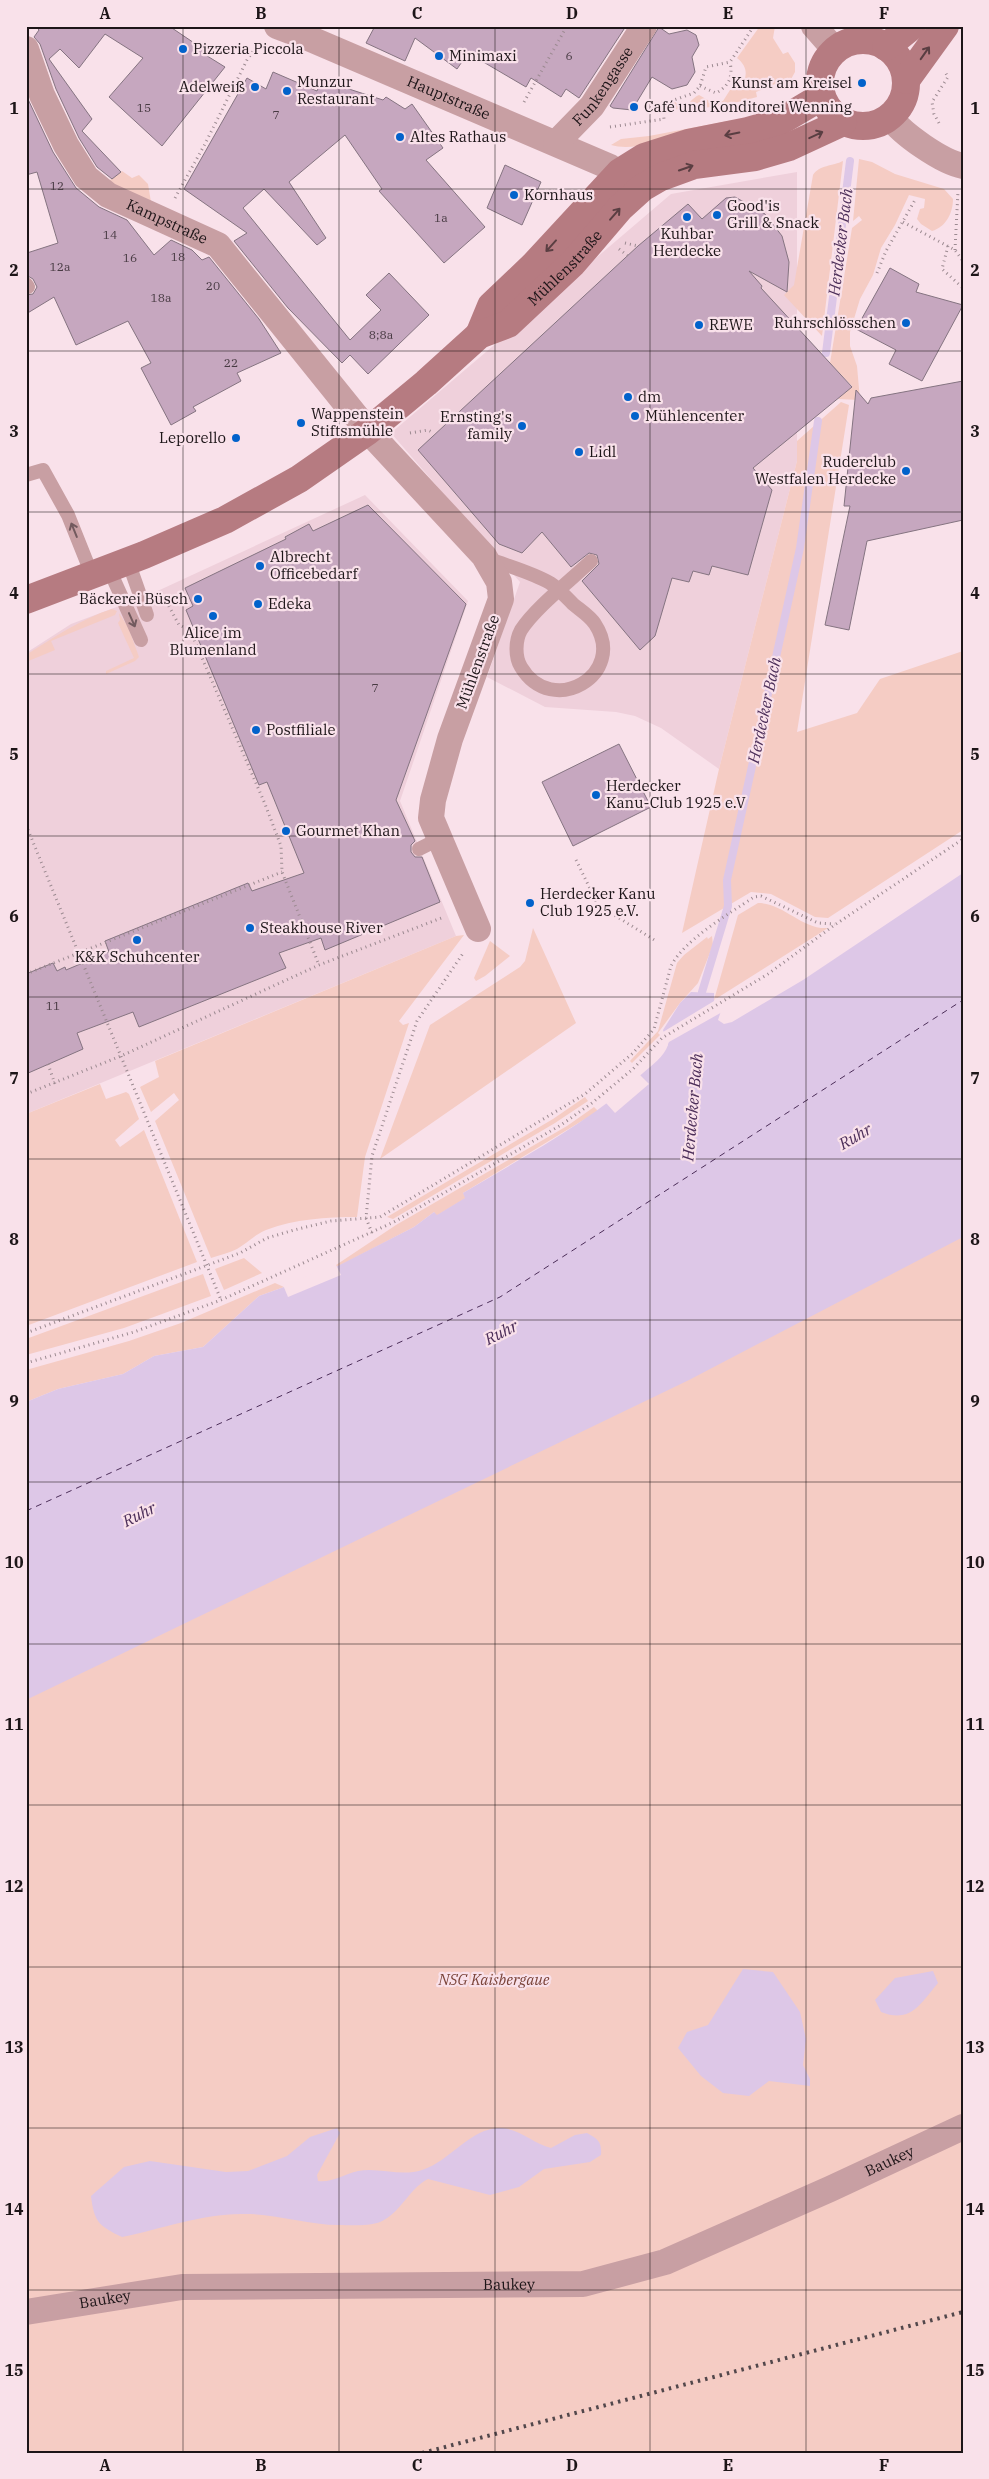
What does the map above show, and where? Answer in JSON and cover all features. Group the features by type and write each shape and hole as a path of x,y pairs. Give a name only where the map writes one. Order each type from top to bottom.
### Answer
{"main road":[{"path":"886,47 912,26"},
{"path":"906,80 945,26"},
{"path":"871,40 886,47 898,58 906,80 905,94 890,117 875,125 859,126 843,122 830,112 821,98 819,80 824,63 835,50 852,41 871,40"},
{"path":"620,172 644,157 688,143 748,131 779,122 821,98"},
{"path":"642,188 661,177 694,166 755,157 789,147 843,122"},
{"name":"Mühlenstraße","path":"479,335 490,306 532,266 620,172"},
{"name":"Mühlenstraße","path":"26,600 118,565 225,520 299,479 368,431 426,383 479,335 508,324 573,263 621,207 642,188"}],"street":[{"name":"Funkengasse","path":"556,144 592,106 644,26"},
{"path":"814,26 835,50"},
{"name":"Hauptstraße","path":"268,34 311,31 513,125 620,172 642,188"},
{"name":"Kampstraße","path":"26,49 34,101 66,145 86,177 108,195 218,245 368,431"},
{"path":"890,117 896,126 954,162"},
{"name":"Mühlenstraße","path":"368,431 484,556 500,582 501,599 450,739 433,800 431,818 429,844 474,918"},
{"name":"Baukey","path":"26,2312 182,2287 583,2284 665,2262 830,2190 963,2127"}],"lane":[{"path":"26,474 43,470 68,515 118,565 148,615"},
{"path":"484,556 551,584 579,610 594,623 601,637 603,654 600,664 582,685 567,690 549,689 536,684 525,674 517,661 516,650 520,632 530,619 591,561"},
{"path":"118,565 141,640"}],"path":[{"path":"513,125 532,85 567,26"},
{"path":"602,129 664,119 662,110 674,100 694,93 700,86 706,67 730,62 754,26"},
{"path":"163,221 205,144 247,60 268,34"},
{"path":"700,86 716,93 725,88 732,72 730,62"},
{"path":"948,77 932,102 934,114 942,126 951,134 954,162 955,250"},
{"path":"877,273 886,251 915,200"},
{"path":"903,222 955,250 963,261"},
{"path":"948,246 942,269 963,288"},
{"path":"428,430 434,434"},
{"path":"118,565 179,625 190,630 265,804 281,846 282,872 319,965"},
{"path":"26,825 221,1300"},
{"path":"26,1363 134,1332 221,1300 394,1222 561,1125 592,1104 633,1069 662,1038 768,974 836,924 963,839"},
{"path":"576,860 598,905 656,941"},
{"path":"26,974 282,872"},
{"path":"26,1333 240,1253 267,1238 331,1221 380,1217 549,1116 611,1073 654,1029 673,961 682,949 754,897 761,896 818,923 836,924"},
{"path":"372,1233 366,1218 372,1156 417,1020 474,918"},
{"path":"26,1094 121,1056 319,965 474,918"},
{"path":"48,1064 55,1084"}],"shaded area":[{"name":"Mühlencenter","path":"797,172 797,461 719,769 661,728 635,716 616,712 545,707 487,677 520,582 391,433 671,194"},
{"path":"365,495 468,601 400,801 456,936 26,1114 26,653 71,624 151,594"}],"green space":[{"path":"760,26 775,26 773,38 783,54 788,52 795,63 795,72 790,81 779,88 775,84 756,92 757,97 735,103 701,108 667,109 675,102 682,106 688,104 699,95 711,102 723,101 730,90 742,86 746,70 737,58"},
{"path":"733,120 654,143 623,147 611,145 621,139 649,136"},
{"path":"859,159 872,162 895,174 944,189 953,199 948,219 932,231 917,219 920,209 924,208 925,199 909,195 895,225 881,248 873,275 860,299 850,332 850,346 857,366 860,400 838,399 852,386 830,363 852,228 862,220 859,216 853,221"},
{"path":"843,161 822,336 784,295 794,285 813,175 822,167"},
{"path":"122,171 132,178 139,175 148,184 151,202 106,183"},
{"path":"841,402 849,405 797,732 857,713 880,679 963,651 963,830 828,918 815,917 771,894 751,892 682,933 719,769 797,461 797,441"},
{"path":"112,609 117,611 115,615 51,641 55,650 26,662 26,655 57,635 89,618"},
{"path":"119,613 128,627 139,657 135,661 106,674 106,671 134,658 118,623 120,620"},
{"path":"758,903 776,907 810,925 828,928 714,1000 738,915"},
{"path":"533,928 576,1023 380,1159 430,1025 520,967 525,961"},
{"path":"464,935 399,1021 403,1025 409,1023 365,1157 357,1217 311,1219 277,1226 262,1232 231,1252 211,1258 155,1121 179,1100 174,1093 151,1112 140,1087 159,1077 155,1061 456,936"},
{"path":"712,936 713,945 698,983 680,1003 658,1033 660,1035 632,1063 630,1061 658,1031 677,963 707,937 708,939"},
{"path":"490,941 510,956 476,981 474,978"},
{"path":"100,1084 106,1099 126,1092 129,1094 139,1119 115,1140 120,1147 144,1130 197,1262 26,1326 26,1114"},
{"path":"585,1097 588,1101 555,1123 393,1219 387,1217 553,1119"},
{"path":"594,1107 598,1111 463,1193 466,1198 436,1216 434,1212 414,1227 337,1267 336,1265 396,1225 567,1126"},
{"name":"NSG Kaisbergaue","path":"963,1170 963,2453 26,2453 26,1678"},
{"path":"244,1258 262,1273 224,1290 215,1269"},
{"path":"203,1274 211,1296 124,1328 26,1355 26,1339"},
{"path":"275,1283 284,1287 259,1296 203,1347 154,1356 123,1374 58,1389 26,1402 26,1370 129,1341 181,1323"}],"water":[{"name":"Ruhr","path":"963,873 963,1237 689,1380 26,1700 26,1402 58,1389 123,1374 154,1356 203,1347 259,1296 326,1272 414,1227 434,1212 437,1215 465,1198 463,1193 579,1123 623,1091 654,1064 664,1053 668,1045 663,1030 680,1003 691,992 714,993 714,1000 721,1011 718,1020 724,1024 732,1022 803,980"},
{"path":"743,1969 773,1972 800,2012 806,2039 803,2065 810,2079 810,2086 769,2081 749,2096 723,2093 701,2076 678,2048 687,2032 708,2025"},
{"path":"933,1971 938,1983 914,2010 900,2015 881,2012 875,2000 895,1978"},
{"path":"337,2128 340,2133 317,2175 318,2181 328,2181 353,2172 366,2170 406,2173 422,2170 442,2160 470,2138 491,2129 509,2129 551,2148 575,2135 587,2133 598,2141 601,2147 601,2155 590,2162 544,2169 519,2187 490,2195 428,2179 416,2188 390,2216 368,2225 315,2223 266,2215 241,2214 211,2216 122,2237 103,2226 94,2212 91,2196 124,2167 150,2161 226,2172 248,2171 287,2156 310,2137"}],"pier":[{"path":"716,997 724,1011 669,1042 667,1046 661,1031 663,1032 714,1001"},
{"path":"639,1074 649,1084 615,1113 606,1103"},
{"path":"336,1265 341,1275 288,1297 283,1285"}],"building":[{"path":"35,26 169,26 206,51 204,54 225,67 162,146 109,97 143,58 105,34 79,68 60,49 49,59 92,119 82,131 121,172 112,179 97,167 79,138 56,89 40,44 34,37 39,30"},
{"path":"375,26 626,26 579,98 566,89 561,97 531,78 526,87 468,53 457,69 415,38 405,61 366,43"},
{"path":"659,27 669,34 687,30 696,35 699,45 692,57 695,72 687,85 672,89 652,77 632,110 613,108 610,106"},
{"path":"273,72 317,91 321,80 383,100 386,97 405,109 412,104 443,148 426,160 485,227 444,263 379,191 382,189 345,135 289,182 326,238 317,245 264,189 243,208 350,340 381,310 366,295 389,273 429,315 368,374 350,355 342,363 288,308 234,241 247,233 184,189 247,78 266,89"},
{"path":"26,95 53,152 76,188 99,207 127,220 154,255 171,240 192,250 202,260 209,257 259,319 281,353 237,373 241,381 193,407 196,411 171,425 141,368 151,363 128,321 76,345 54,297 26,314 26,295 33,294 37,287 33,279 26,275 27,253 58,243 37,172 26,175"},
{"name":"Kornhaus","path":"505,165 541,182 522,225 487,208"},
{"name":"Mühlencenter","path":"735,197 765,214 782,236 789,262 787,292 749,271 762,286 761,288 852,387 753,468 772,490 748,575 712,566 709,575 693,571 689,582 672,578 655,636 640,650 582,581 599,564 597,555 589,553 571,567 542,532 522,553 499,544 418,450 638,246 688,204 702,219 726,198"},
{"name":"Ruhrschlösschen","path":"890,268 919,284 916,292 963,305 922,381 889,364 896,350 856,329"},
{"name":"Ruderclub Westfalen Herdecke","path":"963,381 963,520 867,541 849,630 825,625 850,506 844,506 856,390 868,404 871,398"},
{"path":"368,505 466,604 396,800 415,841 411,845 411,852 415,857 422,857 440,902 325,950 321,938 279,953 286,968 139,1027 133,1012 77,1033 83,1049 26,1074 26,974 53,963 57,971 65,967 66,970 109,952 105,941 248,883 252,891 304,873 267,782 259,785 186,610 193,606 185,588 286,539 285,537 309,524 313,531"},
{"name":"Herdecker Kanu-Club 1925 e.V","path":"619,744 651,807 573,846 542,782"}],"waterway":[{"name":"Herdecker Bach","path":"826,353 850,161"},
{"name":"Herdecker Bach","path":"701,1001 728,906 727,880 800,548 818,421"}],"ferry route":[{"path":"26,1511 500,1297 963,1000"}],"railway":[{"path":"422,2453 963,2312"}],"place":[{"name":"Pizzeria Piccola","path":"183,49"},
{"name":"Minimaxi","path":"439,56"},
{"name":"Kunst am Kreisel","path":"862,83"},
{"name":"Adelweiß","path":"255,87"},
{"name":"Munzur Restaurant","path":"287,91"},
{"name":"Café und Konditorei Wenning","path":"634,107"},
{"name":"Altes Rathaus","path":"400,137"},
{"name":"Kornhaus","path":"514,195"},
{"name":"Good'is Grill & Snack","path":"717,215"},
{"name":"Kuhbar Herdecke","path":"687,217"},
{"name":"Ruhrschlösschen","path":"906,323"},
{"name":"REWE","path":"699,325"},
{"name":"dm","path":"628,397"},
{"name":"Mühlencenter","path":"635,416"},
{"name":"Wappenstein Stiftsmühle","path":"301,423"},
{"name":"Ernsting's family","path":"522,426"},
{"name":"Leporello","path":"236,438"},
{"name":"Lidl","path":"579,452"},
{"name":"Ruderclub Westfalen Herdecke","path":"906,471"},
{"name":"Albrecht Officebedarf","path":"260,566"},
{"name":"Bäckerei Büsch","path":"198,599"},
{"name":"Edeka","path":"258,604"},
{"name":"Alice im Blumenland","path":"213,616"},
{"name":"Postfiliale","path":"256,730"},
{"name":"Herdecker Kanu-Club 1925 e.V","path":"596,795"},
{"name":"Gourmet Khan","path":"286,831"},
{"name":"Herdecker Kanu Club 1925 e.V.","path":"530,903"},
{"name":"Steakhouse River","path":"250,928"},
{"name":"K&K Schuhcenter","path":"137,940"}]}
